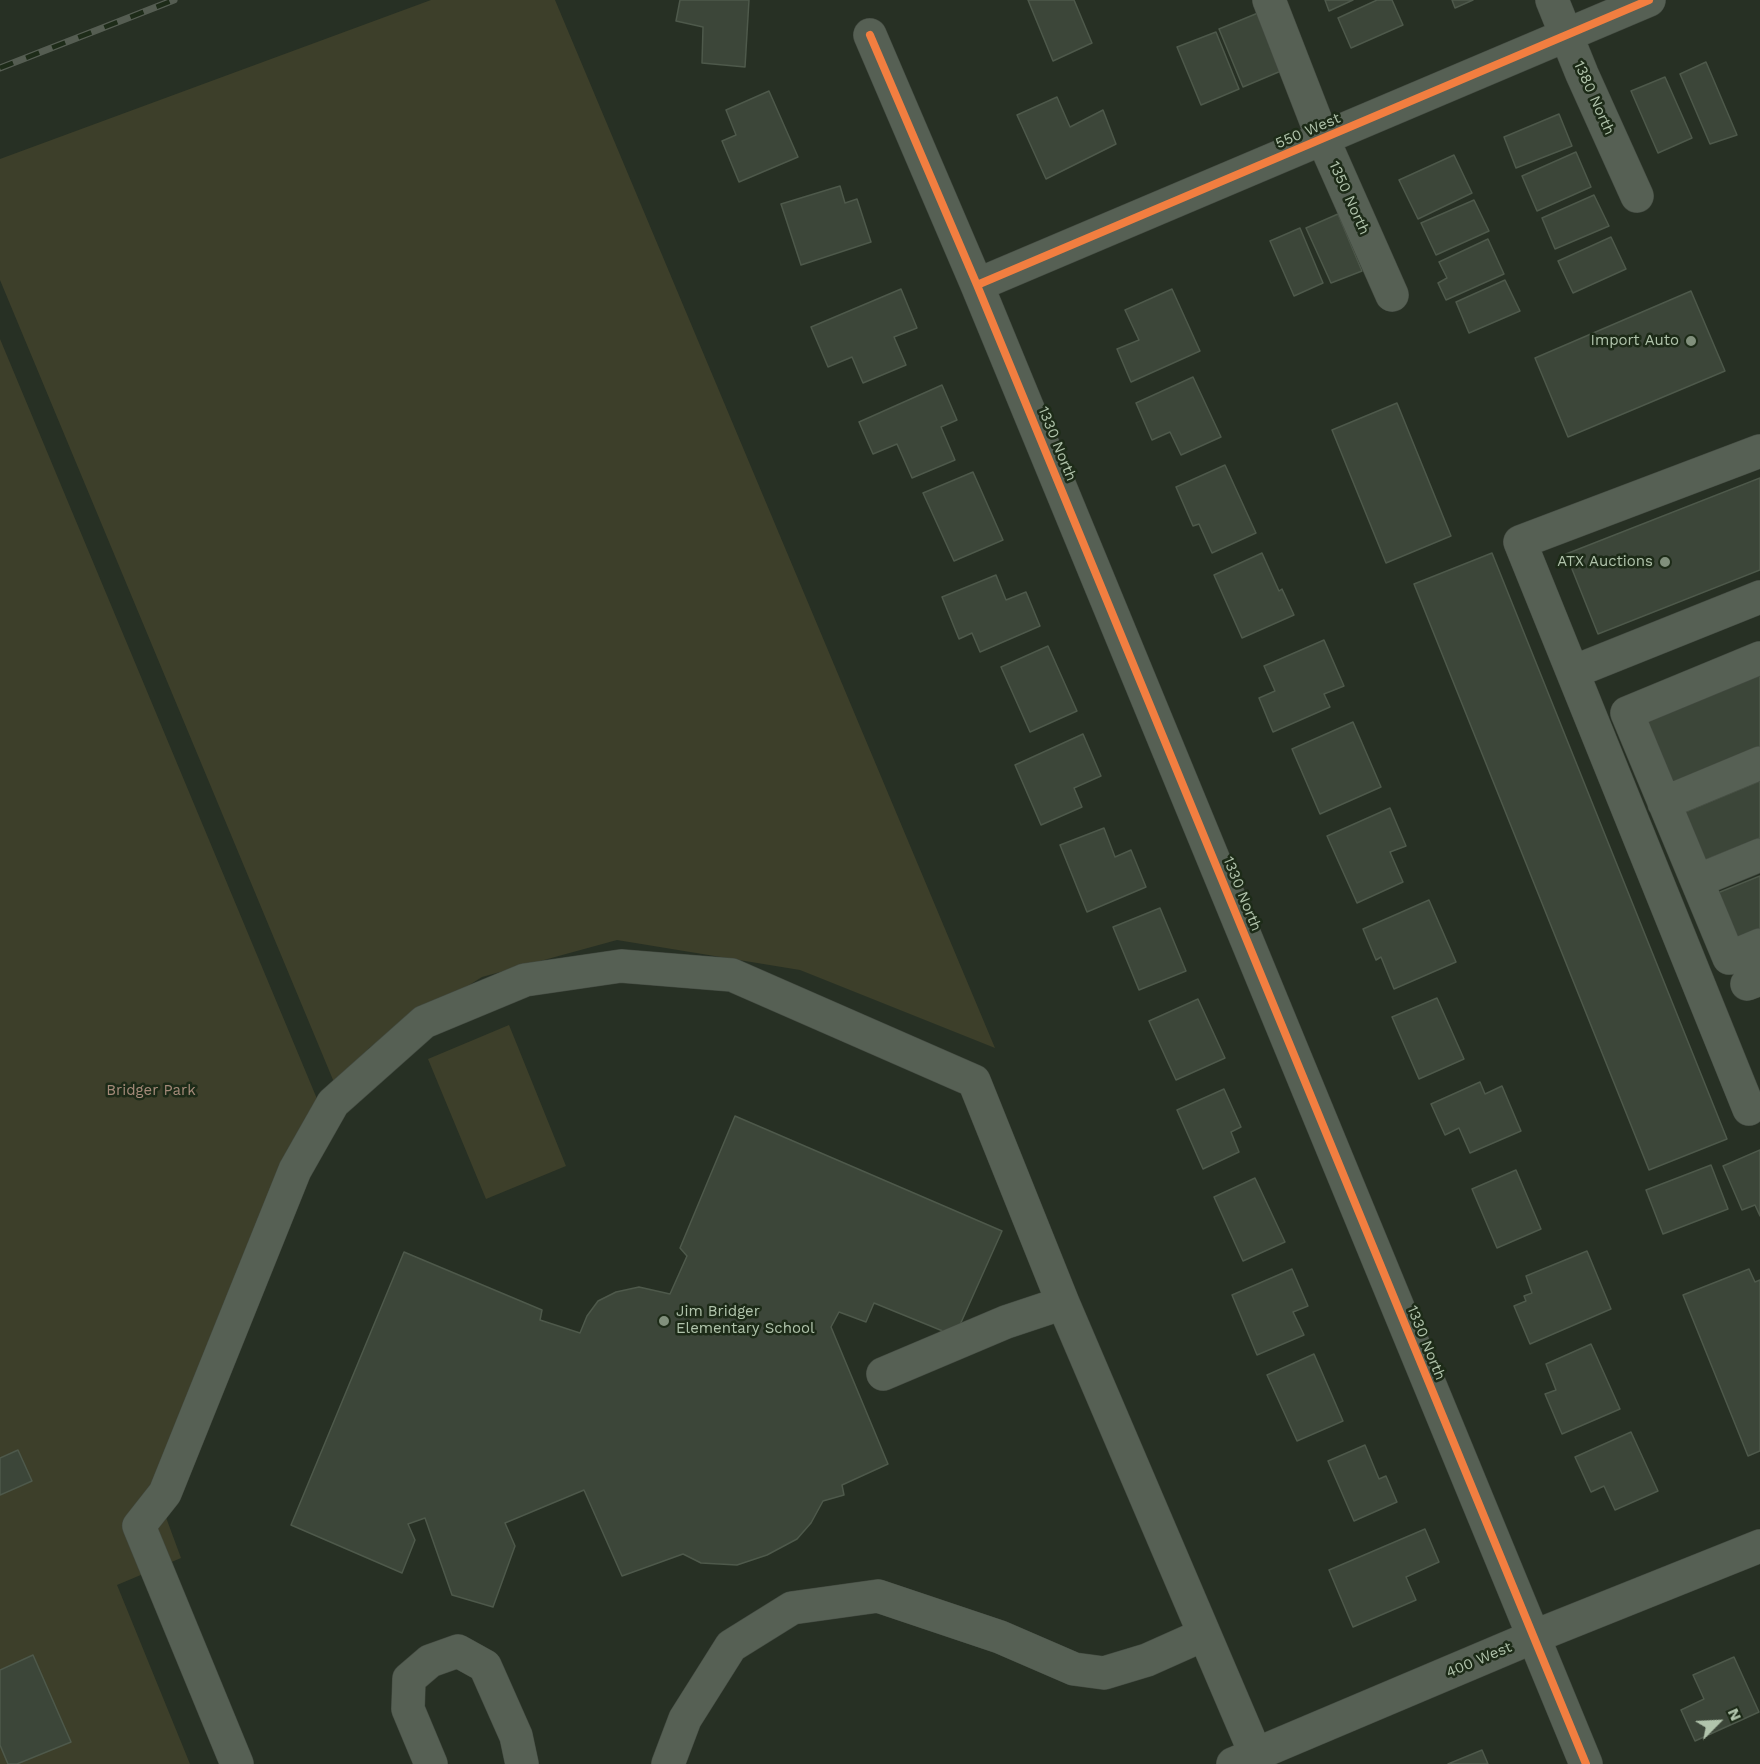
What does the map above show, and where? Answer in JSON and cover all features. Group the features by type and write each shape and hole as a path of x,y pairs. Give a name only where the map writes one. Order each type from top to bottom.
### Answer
{"street":[{"name":"1350 North","path":"1269,0 1323,139 1392,295"},
{"name":"1380 North","path":"1552,0 1637,196"},
{"name":"550 West","path":"977,285 1649,0"},
{"name":"1330 North","path":"870,35 977,285 1586,1764"},
{"path":"1749,1108 1521,542 1760,451"},
{"path":"1573,672 1760,597"},
{"path":"1760,658 1628,713 1729,958 1760,945"},
{"path":"1664,802 1760,763"},
{"path":"1697,881 1760,855"},
{"path":"237,1764 139,1526 165,1493 295,1170 333,1103 424,1022 525,980 621,966 732,975 974,1081 1063,1303 1203,1635 1244,1759"},
{"path":"883,1374 1006,1322 1063,1303"},
{"name":"400 West","path":"1244,1759 1533,1637 1760,1546"},
{"path":"668,1764 685,1719 731,1646 792,1608 878,1596 1000,1637 1074,1669 1104,1673 1147,1660 1203,1635"},
{"path":"431,1764 408,1709 409,1679 430,1661 458,1652 484,1666 516,1736 522,1764"}],"green space":[{"path":"431,0 555,0 995,1048 800,970 617,940 482,977 369,1048 336,1087 0,280 0,159"},
{"name":"Bridger Park","path":"0,339 320,1106 154,1485 181,1558 117,1585 190,1764 0,1764"},
{"path":"509,1025 566,1166 486,1199 428,1059"}],"building":[{"path":"680,0 749,0 745,67 702,63 703,27 676,21"},
{"path":"1028,0 1074,0 1092,43 1053,61"},
{"path":"1325,0 1353,0 1329,11"},
{"path":"1377,0 1392,0 1403,25 1351,48 1338,18"},
{"path":"1452,0 1473,0 1455,8"},
{"path":"1258,13 1281,71 1243,87 1219,29"},
{"path":"1216,32 1239,89 1201,105 1177,47"},
{"path":"1706,62 1737,135 1710,144 1680,74"},
{"path":"1665,77 1692,138 1658,153 1631,91"},
{"path":"769,91 798,157 739,182 722,141 736,135 726,110"},
{"path":"1057,97 1070,127 1103,110 1116,144 1046,179 1017,115"},
{"path":"1559,114 1572,146 1516,168 1504,137"},
{"path":"1576,152 1591,187 1537,211 1522,176"},
{"path":"1454,155 1472,193 1418,219 1399,180"},
{"path":"840,186 845,203 857,199 871,242 801,265 781,204"},
{"path":"1594,195 1609,226 1555,249 1542,218"},
{"path":"1474,200 1489,231 1436,255 1421,223"},
{"path":"1338,214 1362,271 1331,283 1306,228"},
{"path":"1300,228 1323,283 1294,296 1270,241"},
{"path":"1611,237 1626,269 1573,293 1558,261"},
{"path":"1488,239 1504,274 1446,300 1438,283 1447,278 1439,262"},
{"path":"1505,280 1520,311 1469,333 1456,302"},
{"path":"901,289 917,328 894,337 906,365 863,383 852,357 828,367 811,327"},
{"path":"1172,289 1200,351 1131,382 1117,349 1139,340 1125,310"},
{"path":"1691,291 1725,371 1568,437 1535,358"},
{"path":"1193,377 1221,437 1181,455 1170,432 1152,440 1136,403"},
{"path":"942,385 957,420 941,427 955,460 912,478 897,444 873,454 859,422"},
{"path":"1397,403 1451,536 1386,563 1332,430"},
{"path":"1225,465 1256,533 1212,553 1199,524 1193,526 1176,487"},
{"path":"973,472 1003,540 954,561 923,493"},
{"name":"ATX Auctions","path":"1760,478 1760,570 1598,634 1566,554"},
{"path":"1262,553 1279,591 1282,589 1294,615 1242,638 1214,575"},
{"path":"1492,553 1727,1139 1649,1170 1414,584"},
{"path":"996,575 1006,600 1026,592 1040,626 980,652 972,633 959,639 942,597"},
{"path":"1324,640 1344,686 1324,694 1330,707 1273,732 1259,698 1275,691 1264,666"},
{"path":"1048,646 1077,711 1030,732 1001,667"},
{"path":"1760,675 1760,750 1669,787 1643,722"},
{"path":"1353,722 1381,787 1320,814 1292,749"},
{"path":"1083,734 1101,776 1074,788 1082,807 1041,825 1015,765"},
{"path":"1760,781 1760,838 1698,863 1678,815"},
{"path":"1390,808 1406,846 1390,852 1403,882 1357,903 1327,836"},
{"path":"1104,828 1115,857 1131,850 1146,887 1087,912 1060,845"},
{"path":"1760,876 1760,930 1735,941 1715,894"},
{"path":"1429,900 1456,962 1394,989 1381,957 1376,960 1363,929"},
{"path":"1160,908 1186,971 1139,990 1113,927"},
{"path":"1437,998 1464,1059 1419,1079 1392,1017"},
{"path":"1198,999 1225,1058 1176,1080 1149,1021"},
{"path":"1480,1082 1485,1094 1502,1086 1521,1131 1470,1153 1459,1128 1445,1135 1431,1104"},
{"path":"1224,1089 1241,1127 1231,1132 1239,1152 1203,1169 1177,1110"},
{"path":"735,1116 1002,1231 955,1336 874,1303 866,1322 839,1312 831,1327 888,1464 842,1485 844,1495 823,1501 811,1523 797,1539 767,1555 737,1565 701,1563 683,1554 622,1576 584,1490 505,1523 515,1546 493,1607 452,1595 425,1518 408,1524 415,1540 402,1573 291,1525 404,1252 542,1310 540,1320 580,1333 587,1316 598,1301 616,1292 639,1287 670,1294 687,1256 680,1248"},
{"path":"1760,1150 1760,1216 1755,1205 1742,1210 1723,1166"},
{"path":"1711,1165 1728,1209 1663,1234 1646,1190"},
{"path":"1516,1170 1541,1229 1497,1248 1472,1189"},
{"path":"1255,1178 1285,1242 1243,1261 1214,1197"},
{"path":"1587,1251 1611,1309 1530,1344 1514,1306 1526,1301 1524,1296 1532,1293 1526,1276"},
{"path":"1292,1269 1308,1306 1293,1312 1304,1335 1257,1355 1232,1295"},
{"path":"1749,1269 1755,1282 1760,1280 1760,1451 1748,1456 1683,1295"},
{"path":"1591,1344 1620,1409 1562,1434 1545,1394 1556,1390 1546,1364"},
{"path":"1314,1354 1343,1421 1297,1441 1267,1375"},
{"path":"1631,1432 1658,1491 1615,1510 1604,1486 1591,1492 1575,1457"},
{"path":"1365,1445 1379,1479 1386,1476 1397,1502 1354,1521 1328,1461"},
{"path":"18,1450 32,1481 0,1495 0,1458"},
{"path":"1425,1529 1439,1562 1406,1577 1416,1600 1353,1627 1329,1570"},
{"path":"33,1655 71,1742 17,1764 8,1764 0,1745 0,1670"},
{"path":"1734,1657 1759,1712 1695,1741 1681,1710 1704,1699 1693,1675"},
{"path":"1482,1750 1488,1764 1448,1764"}],"railway":[{"path":"0,68 174,0"}],"cycle path":[{"path":"977,285 1649,0"},
{"path":"870,35 977,285 1586,1764"}],"place":[{"name":"Import Auto","path":"1691,341"},
{"name":"ATX Auctions","path":"1665,562"},
{"name":"Jim Bridger Elementary School","path":"664,1321"}]}
